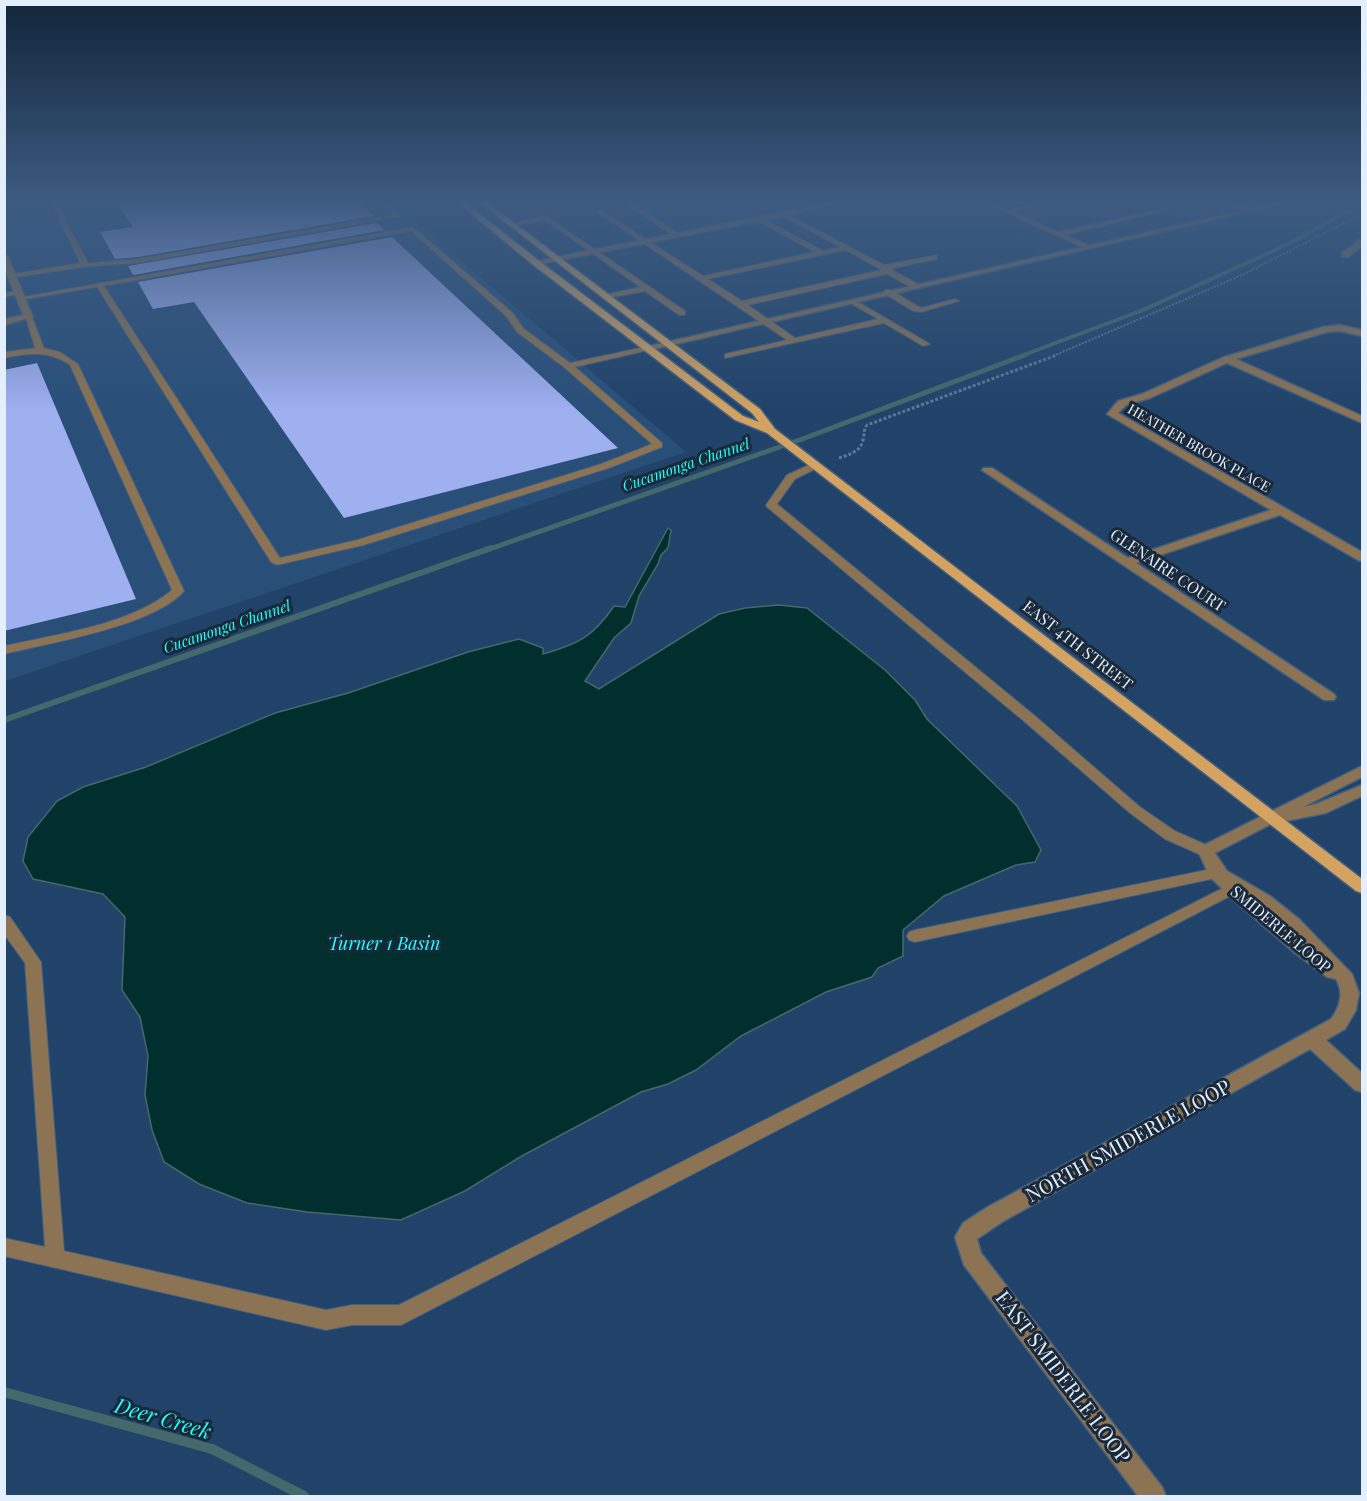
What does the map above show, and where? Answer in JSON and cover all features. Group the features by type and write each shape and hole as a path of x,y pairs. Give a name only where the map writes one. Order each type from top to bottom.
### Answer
{"main road":[{"name":"EAST 4TH STREET","path":"549,273 739,418 771,431 1362,887"},
{"name":"EAST 4TH STREET","path":"576,273 756,411 771,431"}],"street":[{"path":"4,322 28,317 12,273"},
{"path":"646,348 972,273"},
{"name":"HEATHER BROOK PLACE","path":"1362,333 1340,328 1326,329 1227,359 1146,396 1122,403 1112,414 1362,557"},
{"path":"1227,359 1362,420"},
{"name":"GLENAIRE COURT","path":"988,470 1329,696"},
{"path":"1127,562 1280,511"},
{"path":"1206,851 1272,819 1304,798 1362,771"},
{"path":"1272,819 1320,809 1362,790"},
{"name":"SMIDERLE LOOP","path":"1206,851 1208,860 1216,873 1231,889 1293,933 1320,949 1348,982 1349,1010 1338,1024 1311,1038"},
{"name":"SMIDERLE LOOP","path":"1216,873 1243,885 1293,933"},
{"path":"1311,1038 1362,1084"},
{"name":"NORTH SMIDERLE LOOP","path":"972,1258 966,1237 971,1230 1311,1038"},
{"name":"EAST SMIDERLE LOOP","path":"972,1258 1153,1497"}],"lane":[{"path":"13,276 32,273"},
{"path":"4,295 100,285 155,273"},
{"path":"100,285 277,562 360,543 605,466 659,445 568,366 520,330 510,315 463,273"},
{"path":"626,273 682,313"},
{"path":"695,273 794,341"},
{"path":"702,278 726,273"},
{"path":"741,304 868,273"},
{"path":"892,273 915,286"},
{"path":"607,297 647,288"},
{"path":"888,292 915,309 921,310 955,301"},
{"path":"853,301 926,344"},
{"path":"28,317 40,349"},
{"path":"728,356 886,320"},
{"path":"568,366 646,348"},
{"path":"4,355 40,349 64,356 74,364 178,591 170,600 145,613 4,650"},
{"path":"815,465 791,477 771,505 1030,719 1135,810 1170,835 1206,851"},
{"path":"915,936 1216,873"},
{"path":"4,1247 326,1320 352,1315 401,1315 1231,889"},
{"path":"4,921 33,962 54,1257"}],"path":[{"path":"839,459 861,447 865,439 863,431 867,425 1017,370 1129,325 1248,273"}],"shaded area":[{"path":"4,273 475,273 686,452 5,681"}],"water":[{"name":"Turner 1 Basin","path":"668,528 671,530 668,548 661,555 639,596 631,623 614,638 585,681 599,689 719,614 745,608 779,605 807,608 885,670 915,700 927,719 1017,806 1041,850 1035,862 1016,865 944,896 903,930 903,956 878,968 872,977 826,992 741,1036 696,1070 668,1084 641,1092 520,1157 465,1191 401,1220 307,1212 247,1203 199,1184 164,1162 152,1130 145,1095 148,1056 140,1017 122,990 125,917 103,894 33,879 23,861 28,837 57,801 83,787 146,767 275,713 348,693 468,652 519,639 543,648 543,654 575,643 592,632 614,606 625,607"}],"building":[{"path":"189,273 431,273 618,448 344,518 194,302 153,309 138,282"},
{"path":"37,363 136,599 4,631 4,370"}],"waterway":[{"name":"Cucamonga Channel","path":"1021,356 1143,310 1224,273"},
{"name":"Cucamonga Channel","path":"487,550 805,438 1025,355"},
{"name":"Cucamonga Channel","path":"4,720 491,548"},
{"name":"Deer Creek","path":"4,1392 212,1449 304,1496"}]}
